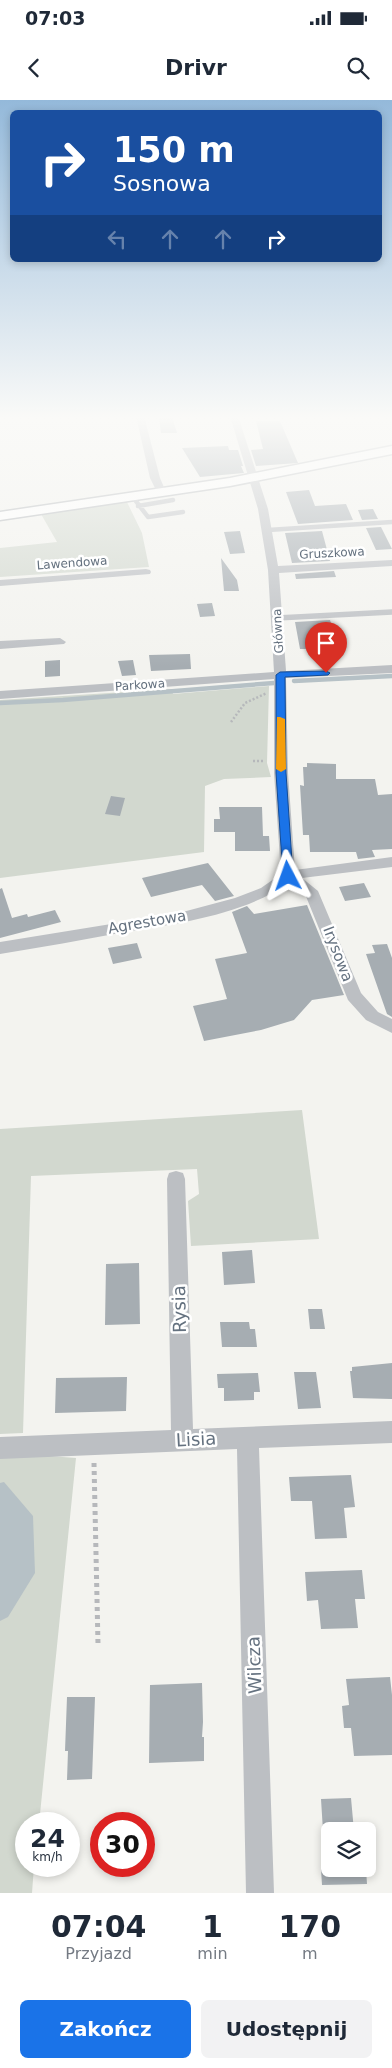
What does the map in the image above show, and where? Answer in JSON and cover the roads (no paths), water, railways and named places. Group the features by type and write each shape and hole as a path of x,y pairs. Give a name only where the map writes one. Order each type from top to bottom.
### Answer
{"street":[{"path":"0,516 139,500"},
{"name":"Główna","path":"260,500 268,530 277,618 280,675 281,773 288,876"},
{"name":"Gruszkowa","path":"273,570 392,563"},
{"name":"Lawendowa","path":"0,582 146,572"},
{"path":"0,645 60,642"},
{"path":"280,675 392,669"},
{"name":"Parkowa","path":"0,695 280,675"},
{"path":"288,876 392,862"},
{"name":"Agrestowa","path":"0,948 179,918 238,902 266,892 288,876"},
{"name":"Irysowa","path":"288,876 311,891 354,996 372,1016 392,1027"},
{"name":"Rysia","path":"176,1179 182,1440"},
{"name":"Lisia","path":"0,1448 392,1432"},
{"name":"Wilcza","path":"248,1437 260,1893"}],"lane":[{"path":"135,501 173,500"},
{"path":"135,501 148,518 183,512"},
{"path":"268,530 392,522"},
{"path":"277,618 392,612"}],"waterway":[{"path":"294,681 392,676"},
{"path":"0,703 63,700 274,683"}]}
